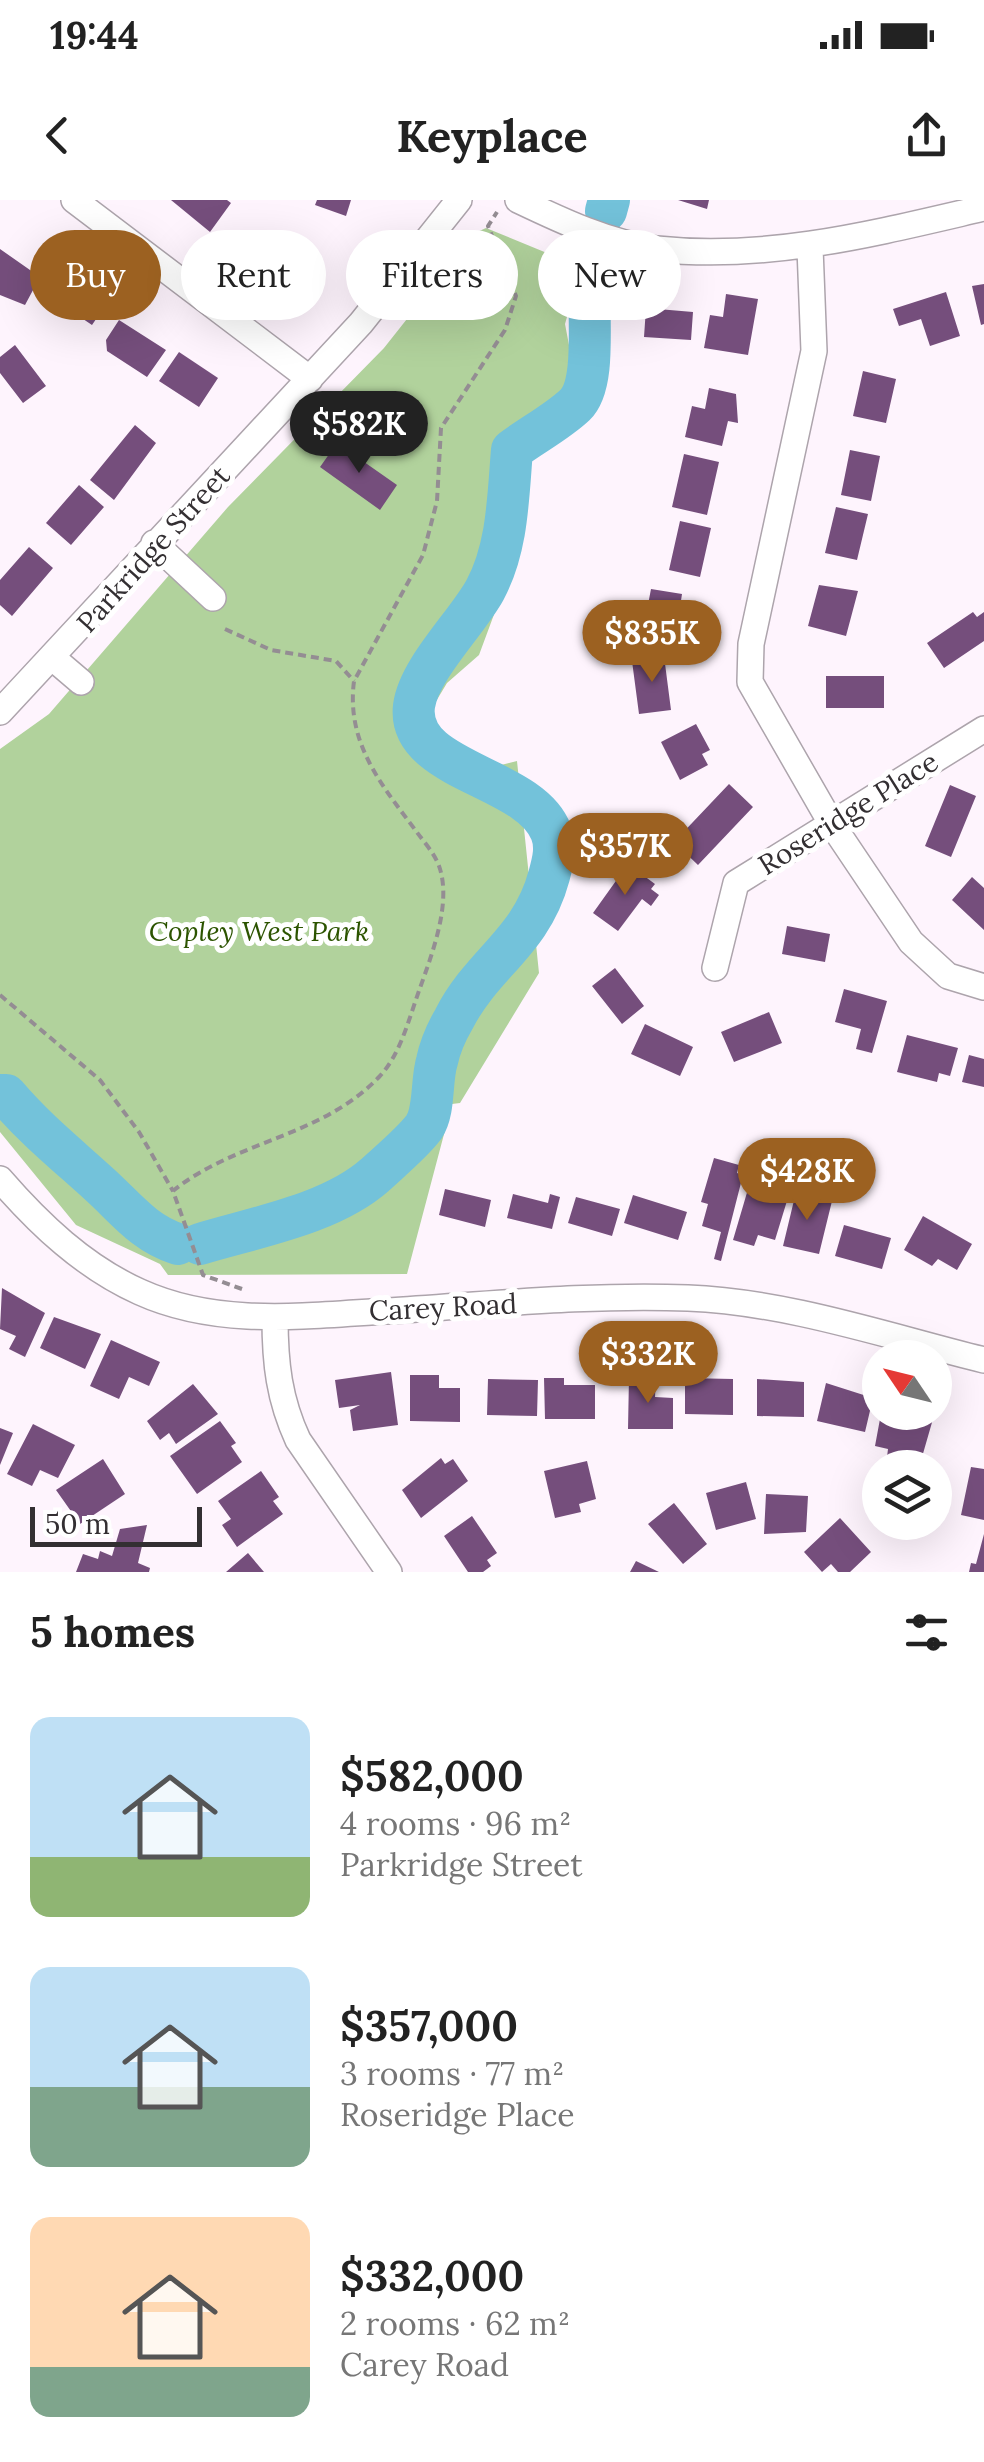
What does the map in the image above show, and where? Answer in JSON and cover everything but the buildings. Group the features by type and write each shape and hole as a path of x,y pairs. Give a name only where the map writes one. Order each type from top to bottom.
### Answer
{"street":[{"path":"74,200 310,379"},
{"name":"Parkridge Street","path":"0,712 54,659 154,542 310,379 459,200"},
{"path":"518,200 572,225 655,249 810,248 984,208"},
{"path":"810,248 814,352 750,644 750,682 832,823 911,942 948,976 984,987"},
{"path":"154,542 212,598"},
{"path":"54,659 80,682"},
{"name":"Roseridge Place","path":"715,968 736,883 984,728"},
{"name":"Carey Road","path":"0,1178 51,1234 140,1292 209,1312 275,1318 592,1298 693,1298 800,1314 984,1360"},
{"path":"275,1318 275,1363 287,1416 298,1440 389,1572"}],"path":[{"path":"173,1191 196,1174 300,1132 366,1089 392,1059 431,957 440,908 441,870 366,760 354,718 354,681 424,555 434,523 440,428 504,330 516,296 488,226 505,200"},
{"path":"225,629 270,650 336,661 354,681"},
{"path":"0,994 100,1080 140,1132 173,1191 195,1262 208,1279"}],"green space":[{"name":"Copley West Park","path":"518,241 538,249 538,320 566,320 577,387 563,406 524,429 509,445 517,505 499,601 479,655 447,683 432,708 429,729 436,743 481,770 517,761 539,973 460,1103 452,1104 407,1274 168,1275 160,1264 76,1225 0,1132 0,749 49,714 228,507 384,348 406,320 518,320"}],"waterway":[{"path":"606,211 609,200"},
{"path":"200,1244 292,1218 337,1200 375,1175 413,1139 427,1120 438,1056 451,1024 479,982 519,936 541,899 554,849 551,832 538,813 519,798 429,746 417,728 414,706 425,677 493,574 506,522 512,450 568,411 583,393 589,320"},
{"path":"0,1095 6,1095 135,1218 178,1244"}]}
